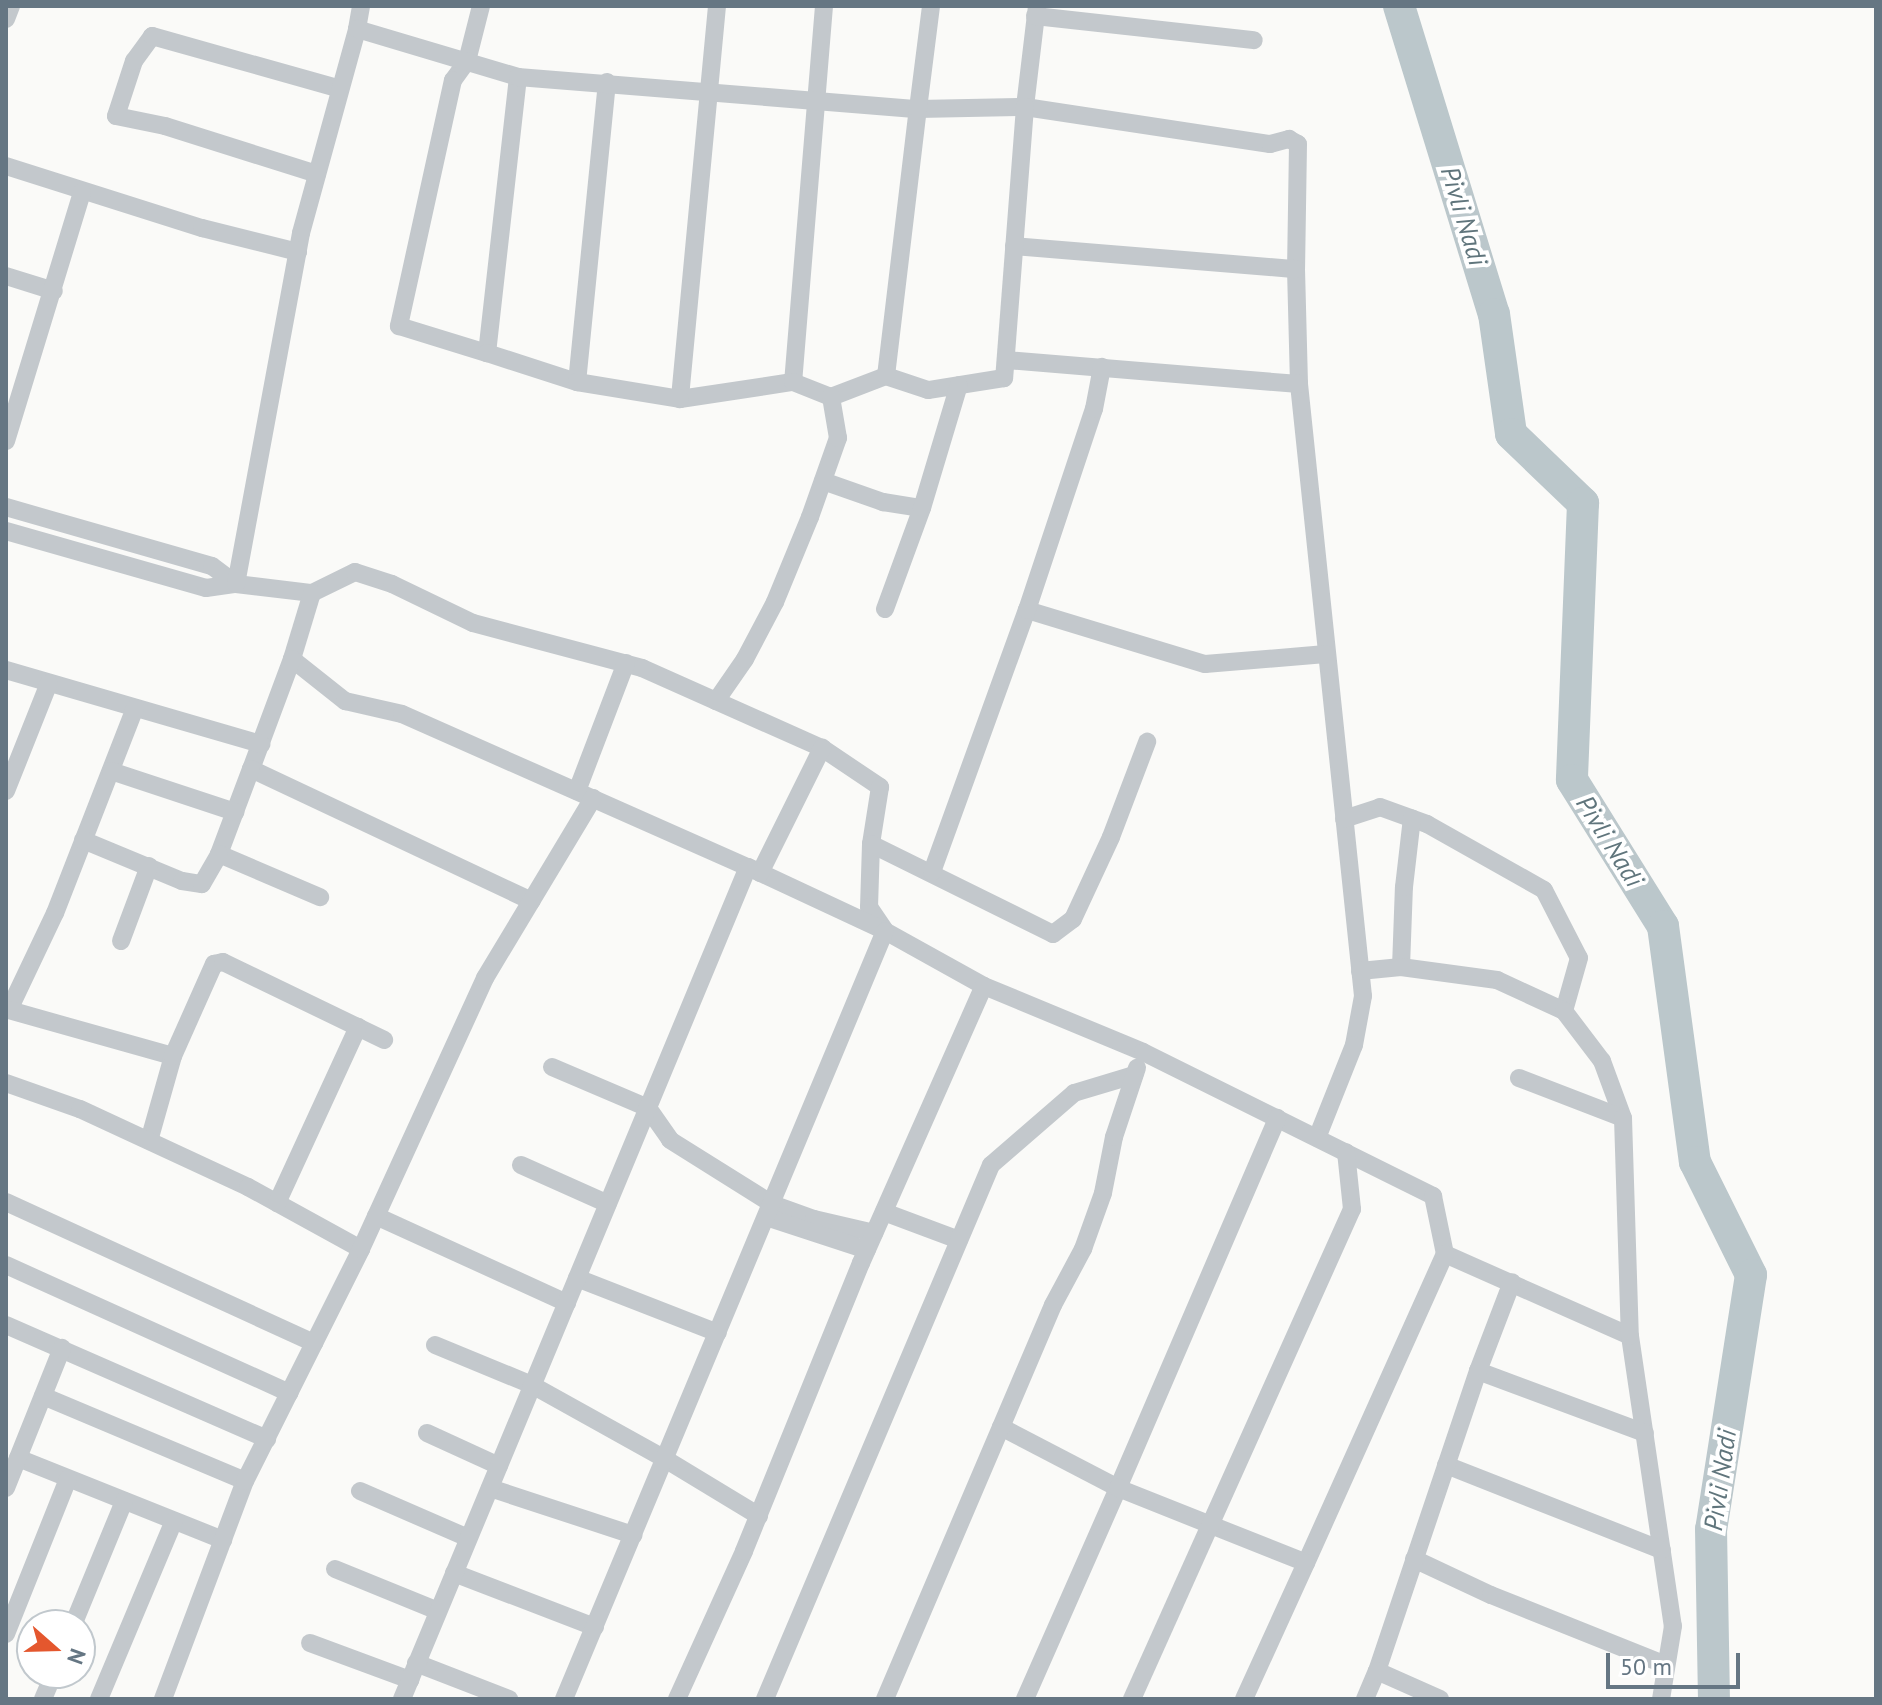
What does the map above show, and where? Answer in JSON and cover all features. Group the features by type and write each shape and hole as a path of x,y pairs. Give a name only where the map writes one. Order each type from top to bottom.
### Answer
{"street":[{"path":"6,19 11,6"},
{"path":"236,584 298,252 361,6"},
{"path":"481,6 467,61 453,80 399,326 577,382 680,399 793,382 831,397 886,376 928,390 1004,378 1025,107 1036,11 1254,40"},
{"path":"680,399 717,6"},
{"path":"793,382 824,6"},
{"path":"886,376 931,6"},
{"path":"357,29 518,77 918,109 1025,107 1270,144 1289,139 1298,144 1296,269 1299,384 1363,996 1354,1045 1317,1138"},
{"path":"317,174 165,126 116,116 134,61 152,36 340,89"},
{"path":"487,353 518,77"},
{"path":"577,382 607,82"},
{"path":"6,166 82,192 298,252"},
{"path":"6,441 14,389 54,291 82,192"},
{"path":"1014,246 1296,269"},
{"path":"6,276 54,291"},
{"path":"1006,360 1299,384"},
{"path":"932,872 1027,610 1094,409 1102,367"},
{"path":"885,609 922,508 959,385"},
{"path":"716,701 745,659 775,602 823,481 838,438 831,397"},
{"path":"823,481 883,502 922,508"},
{"path":"6,507 212,566 236,584"},
{"path":"6,531 206,588 236,584 312,593 355,572 392,584 473,623 626,663 822,748 880,787 871,844 869,907 885,931"},
{"path":"83,840 182,881 202,884 219,854 261,744 312,593"},
{"path":"1027,610 1205,664 1326,654"},
{"path":"292,659 345,701 402,714 754,870 885,931 984,986 1143,1052 1433,1196 1445,1254 1244,1699"},
{"path":"163,1699 245,1481 361,1249 485,978 531,901 585,795 626,663"},
{"path":"6,670 261,744"},
{"path":"6,791 49,683"},
{"path":"135,708 55,913 7,1013 173,1056"},
{"path":"871,844 1053,934 1073,919 1111,837 1147,742"},
{"path":"402,1699 648,1108 754,870 822,748"},
{"path":"251,769 531,901"},
{"path":"111,771 235,812"},
{"path":"1344,819 1380,807 1412,818 1544,890 1579,958 1564,1011"},
{"path":"1401,967 1404,887 1412,818"},
{"path":"219,854 320,897"},
{"path":"121,941 149,866"},
{"path":"564,1699 885,931"},
{"path":"149,1141 173,1056 214,964 223,962 384,1040"},
{"path":"1360,971 1401,967 1497,980 1564,1011 1602,1061 1623,1118 1630,1336 1673,1626 1661,1699"},
{"path":"677,1699 759,1516 871,1242 984,986"},
{"path":"277,1203 358,1027"},
{"path":"885,1699 1053,1305 1083,1249 1103,1193 1114,1137 1143,1052"},
{"path":"552,1067 648,1108 670,1140 769,1211 814,1219 871,1242"},
{"path":"765,1699 991,1165 1074,1093 1134,1075"},
{"path":"1519,1078 1623,1118"},
{"path":"6,1083 80,1109 149,1141 277,1203 361,1249"},
{"path":"1025,1699 1277,1118"},
{"path":"1132,1699 1352,1209 1346,1152"},
{"path":"521,1165 608,1204"},
{"path":"6,1202 314,1343"},
{"path":"884,1212 959,1240"},
{"path":"376,1216 567,1303"},
{"path":"1445,1254 1630,1336"},
{"path":"6,1265 289,1393"},
{"path":"577,1278 718,1333"},
{"path":"1365,1699 1478,1371 1512,1282"},
{"path":"8,1331 62,1348 267,1439"},
{"path":"435,1345 532,1385 759,1516"},
{"path":"6,1488 62,1348"},
{"path":"1478,1371 1645,1433"},
{"path":"43,1396 245,1481"},
{"path":"1001,1427 1118,1488 1306,1563"},
{"path":"427,1433 499,1466"},
{"path":"18,1458 223,1540"},
{"path":"1446,1465 1662,1550"},
{"path":"6,1634 68,1479"},
{"path":"490,1488 633,1535"},
{"path":"360,1491 468,1538"},
{"path":"80,1609 124,1501"},
{"path":"99,1699 174,1521"},
{"path":"1414,1559 1491,1595 1666,1665"},
{"path":"335,1569 438,1611"},
{"path":"454,1573 595,1627"},
{"path":"310,1643 509,1699"},
{"path":"1377,1671 1440,1699"}],"waterway":[{"name":"Pivli Nadi","path":"1399,6 1494,314 1511,434 1583,503 1572,780 1663,926 1695,1162 1751,1275 1711,1529 1714,1699"}]}
